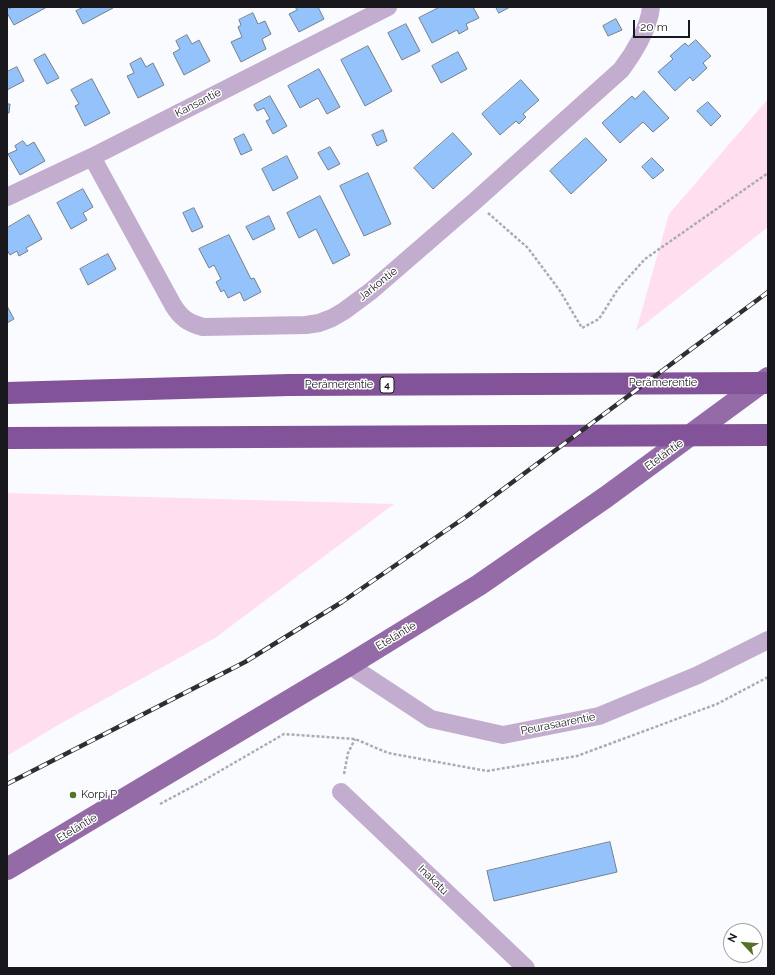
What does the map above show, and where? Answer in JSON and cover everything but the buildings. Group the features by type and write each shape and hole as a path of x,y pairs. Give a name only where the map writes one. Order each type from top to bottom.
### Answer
{"highway":[{"name":"Perämerentie","path":"7,393 289,385 768,383"},
{"path":"7,438 768,435"}],"main road":[{"name":"Eteläntie","path":"7,869 349,665 479,585 606,497 768,378"}],"street":[{"name":"Kansantie","path":"7,197 92,157 388,7"},
{"name":"Jarkontie","path":"92,157 178,313 189,323 204,327 306,325 320,323 344,311 371,291 475,201 621,70 638,42 648,20 651,7"},
{"name":"Peurasaarentie","path":"349,665 431,719 504,735 599,716 698,675 768,640"},
{"name":"Inakatu","path":"341,792 526,968"}],"path":[{"path":"475,201 528,248 560,291 582,328 600,318 618,289 645,259 768,172"},
{"path":"153,807 284,734 355,739 388,753 487,771 577,756 717,704 768,677"},
{"path":"341,792 348,753 355,739"}],"shaded area":[{"path":"768,99 768,227 636,331 669,214"},
{"path":"7,493 394,504 215,638 58,725 7,756"}],"railway":[{"path":"7,784 245,662 342,602 467,516 768,292"}],"place":[{"name":"Korpi P","path":"73,795"}]}
